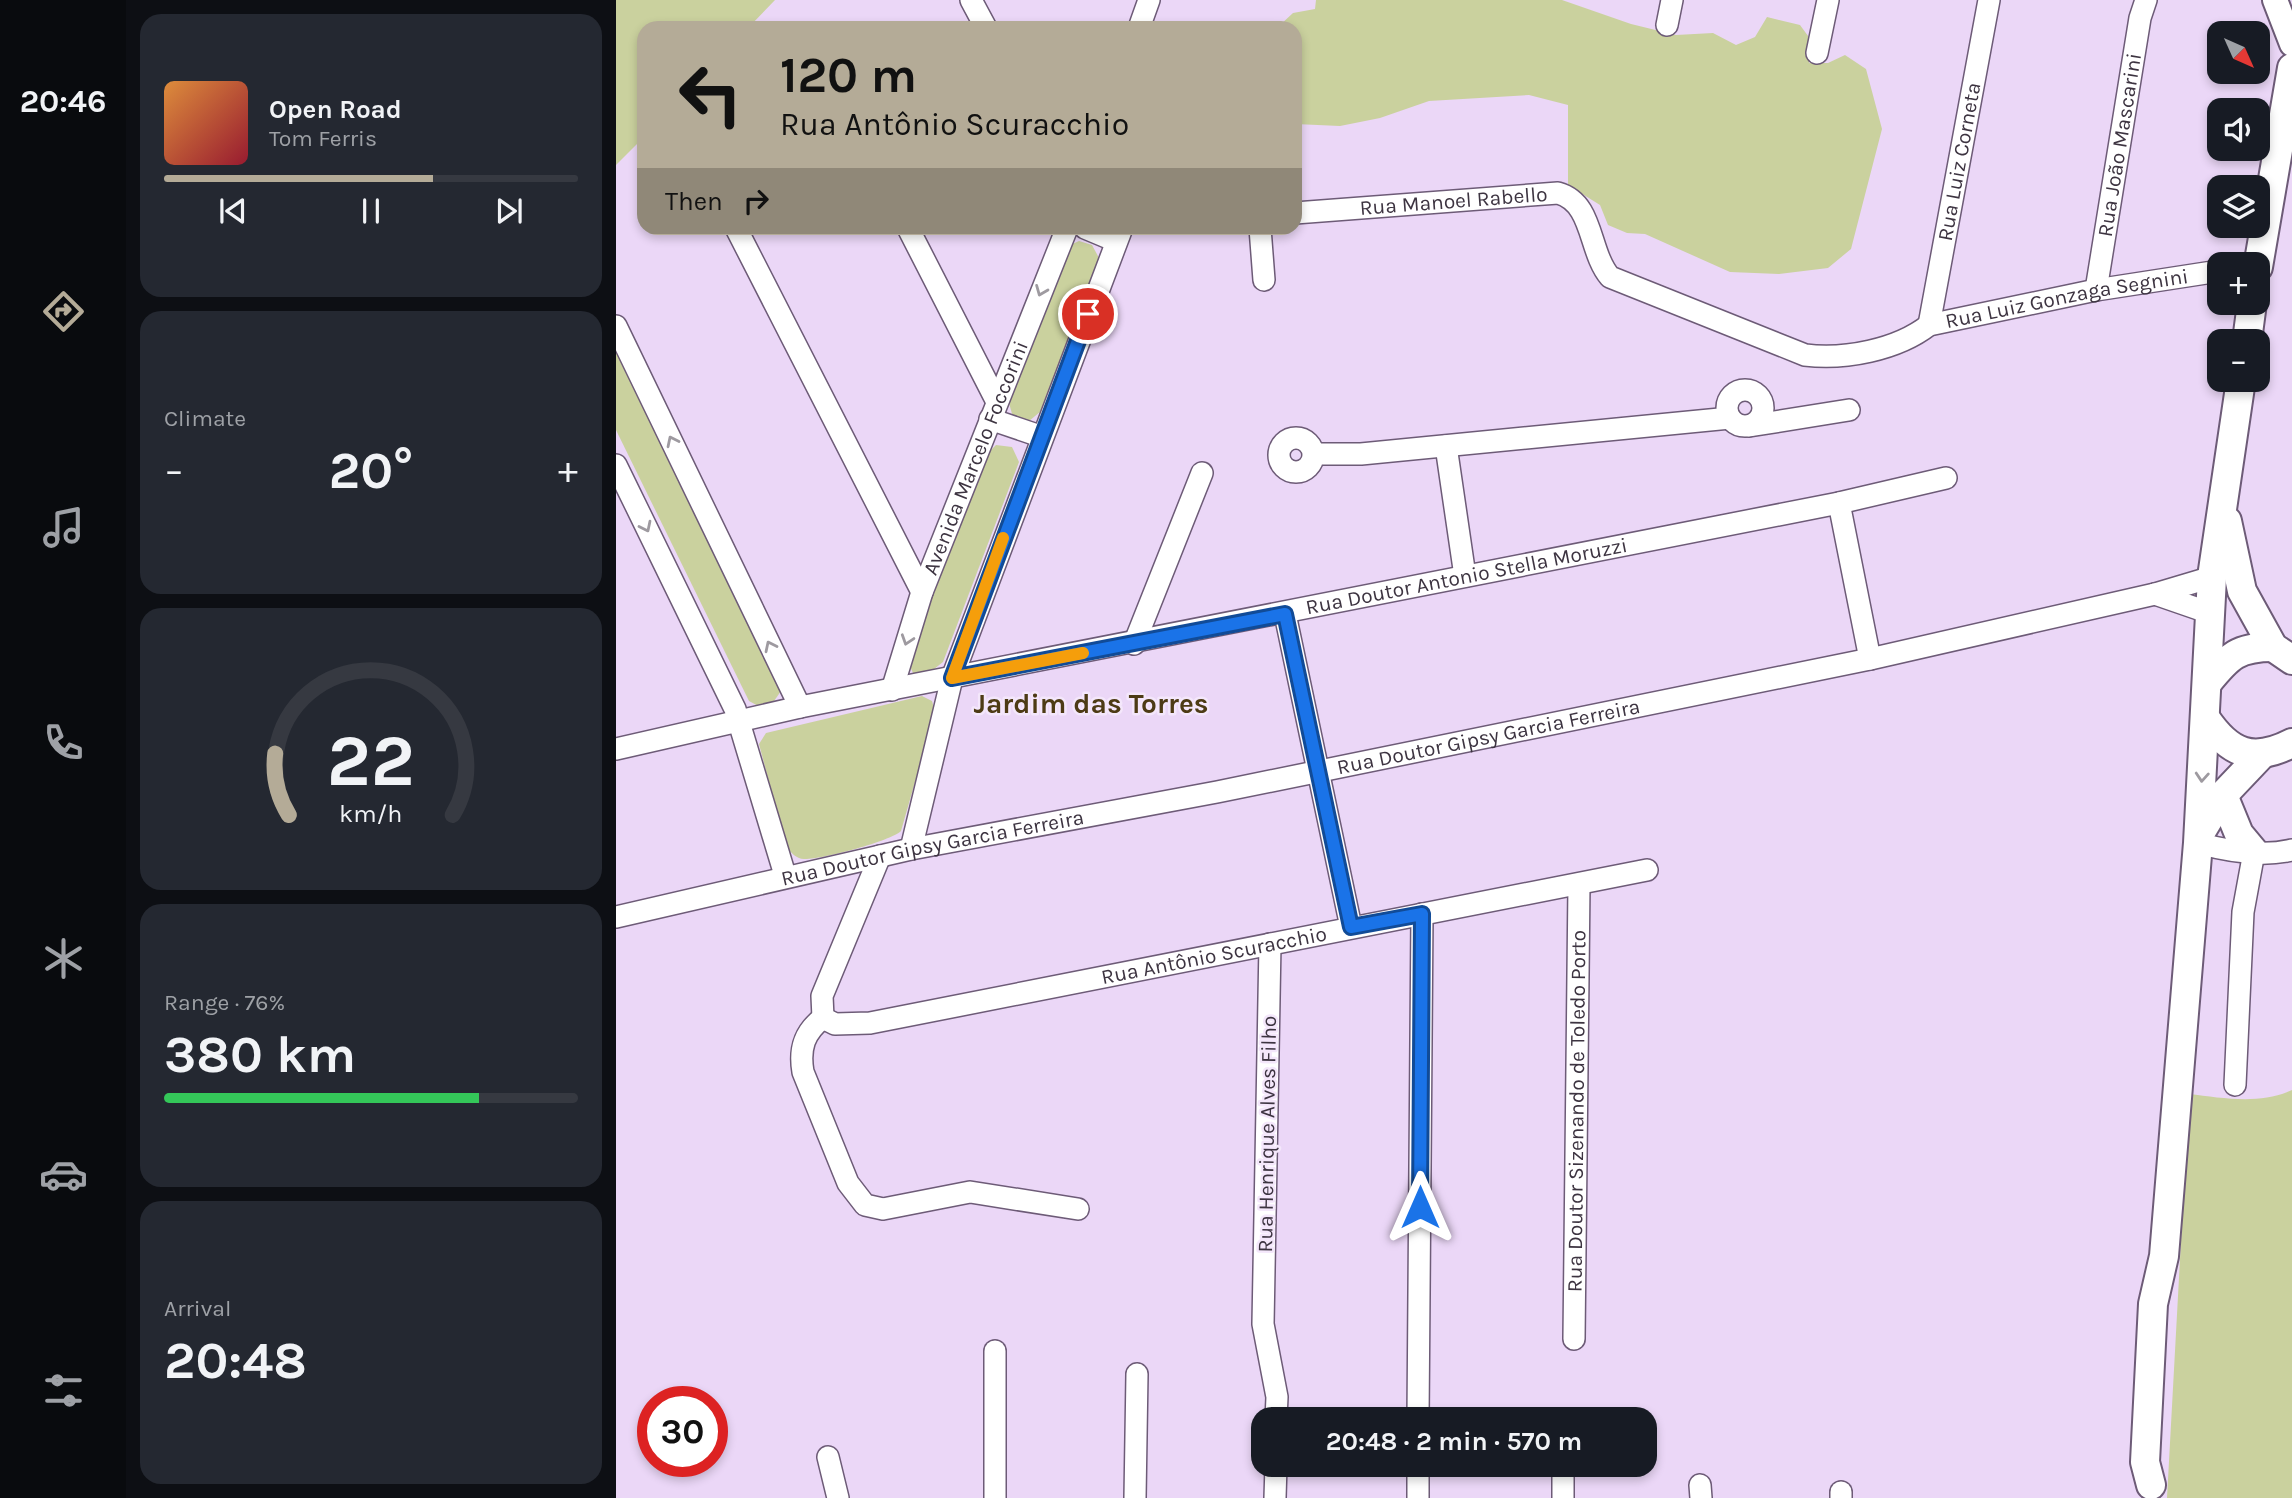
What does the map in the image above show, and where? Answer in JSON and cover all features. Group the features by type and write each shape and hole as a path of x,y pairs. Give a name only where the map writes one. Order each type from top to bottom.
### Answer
{"main road":[{"path":"2260,252 2292,68"},
{"path":"2151,1492 2145,1462 2153,1304 2164,1256 2198,839 2212,577 2239,392"},
{"path":"2223,505 2242,591 2282,654"},
{"path":"2212,577 2242,591"},
{"path":"2208,682 2228,657 2252,647 2282,654"},
{"path":"2206,719 2221,739 2234,748 2261,755"},
{"path":"2198,839 2223,795 2261,755 2292,743"},
{"path":"2223,795 2239,834 2275,852"}],"street":[{"path":"971,0 982,21"},
{"path":"1142,21 1149,0"},
{"path":"1667,25 1672,0"},
{"path":"1816,53 1828,0"},
{"name":"Rua Luiz Corneta","path":"1928,325 1989,0"},
{"name":"Rua João Mascarini","path":"2096,290 2140,18 2146,0"},
{"path":"2275,0 2292,44"},
{"name":"Rua Manoel Rabello","path":"1302,212 1558,192 1570,196 1580,206 1602,268 1610,277 1805,355 1839,356"},
{"path":"740,235 922,592"},
{"path":"911,235 993,410 1040,436"},
{"name":"Avenida Marcelo Foccorini","path":"892,690 922,592 1064,235"},
{"path":"911,849 952,678 1040,436 1119,235"},
{"path":"1261,235 1264,280"},
{"name":"Rua Luiz Gonzaga Segnini","path":"1839,356 1892,344 1917,334 1928,325 2096,290 2207,273"},
{"path":"616,326 800,708"},
{"path":"1756,394 1761,399 1763,412 1755,424 1740,422 1728,404 1731,397 1744,391 1756,394 1801,417"},
{"path":"1314,454 1361,454 1801,417 1849,410"},
{"path":"1453,445 1472,574"},
{"path":"616,466 740,721 785,875"},
{"path":"1134,644 1202,473"},
{"name":"Rua Doutor Antonio Stella Moruzzi","path":"616,750 800,708 1839,503 1946,478"},
{"path":"1839,503 1870,659"},
{"name":"Rua Doutor Gipsy Garcia Ferreira","path":"616,917 785,875 911,849 1316,771 1870,659 2155,594 2212,577"},
{"path":"2155,594 2210,613"},
{"path":"1285,614 1351,927"},
{"path":"2198,839 2275,852 2292,871"},
{"path":"2235,1084 2244,912 2275,852"},
{"path":"880,856 822,996 823,1018 812,1026 800,1055 803,1072 848,1183 865,1205 883,1209 970,1192 1077,1209"},
{"name":"Rua Antônio Scuracchio","path":"823,1018 835,1024 870,1023 1647,870"},
{"name":"Rua Doutor Sizenando de Toledo Porto","path":"1574,1339 1579,884"},
{"path":"1418,1407 1422,914"},
{"name":"Rua Henrique Alves Filho","path":"1270,944 1263,1324 1276,1407"},
{"path":"995,1351 995,1498"},
{"path":"1135,1498 1136,1374"},
{"path":"828,1457 838,1498"},
{"path":"1275,1498 1276,1477"},
{"path":"1418,1477 1418,1498"},
{"path":"1563,1477 1563,1498"}],"green space":[{"path":"616,0 775,0 755,21 637,21 637,144 616,165"},
{"path":"1316,0 1562,0 1631,24 1676,35 1713,33 1736,45 1755,37 1767,17 1800,25 1811,40 1809,63 1828,63 1845,55 1866,69 1882,129 1851,249 1828,268 1779,274 1730,272 1645,234 1627,233 1608,225 1600,205 1568,185 1568,105 1529,95 1429,101 1380,118 1340,126 1302,124 1302,21 1284,21 1293,13 1315,9"},
{"path":"1079,241 1092,245 1099,258 1040,412 1029,421 1013,417 1008,400 1068,246"},
{"path":"616,348 781,691 772,704 760,707 749,701 616,430"},
{"path":"996,445 1012,447 1019,462 943,662 929,673 913,673 907,660 986,455"},
{"path":"922,696 932,701 935,712 901,831 870,845 839,853 804,859 794,855 786,847 759,744 766,733"},
{"path":"2292,1090 2292,1498 2167,1498 2189,1094 2254,1099"}],"slow traffic":[{"path":"1003,538 952,678 1083,653"}],"district":[{"name":"Jardim das Torres","path":"1091,703"}],"route":[{"path":"1088,314 1040,436 952,678 1285,614 1351,927 1422,914 1420,1207"}]}
